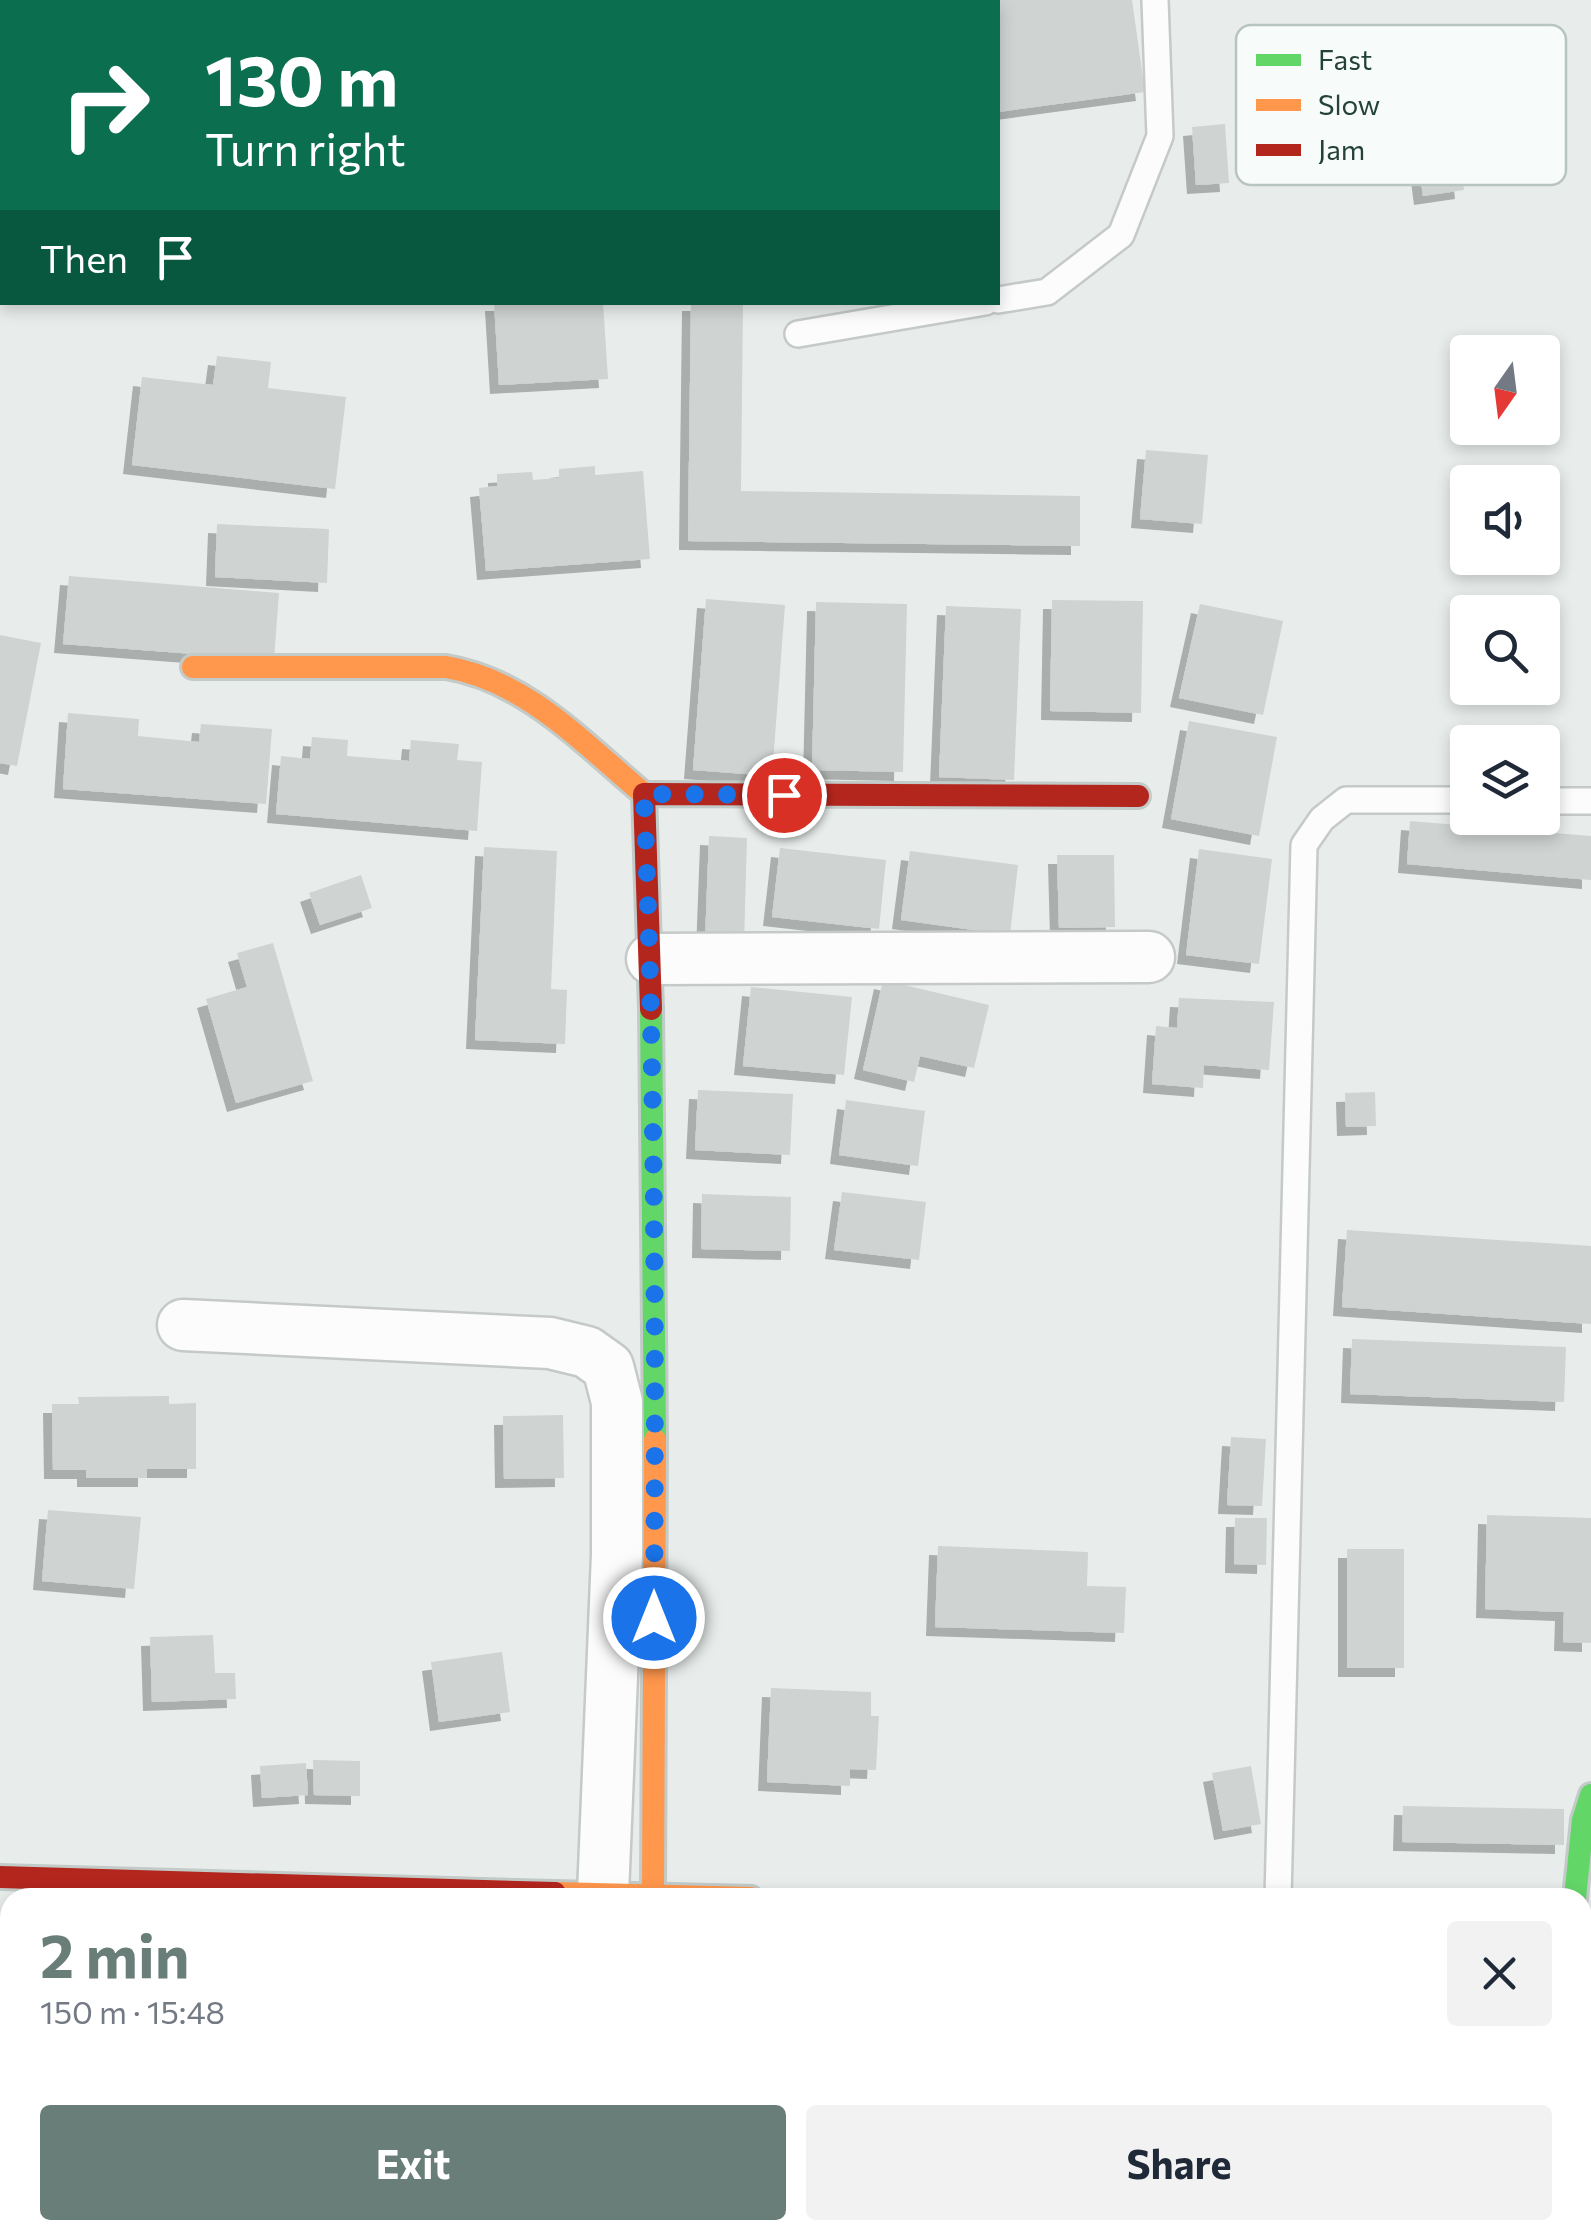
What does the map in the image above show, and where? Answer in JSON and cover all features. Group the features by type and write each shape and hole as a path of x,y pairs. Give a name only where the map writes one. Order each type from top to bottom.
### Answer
{"street":[{"path":"193,667 446,667 476,672 539,708 644,794 1138,796"},
{"path":"644,794 652,959 656,1341 653,1888"},
{"path":"652,959 1148,957"},
{"path":"183,1326 550,1343 587,1352 608,1368 617,1402 617,1555 603,1888"},
{"path":"1577,1888 1583,1820 1591,1794"},
{"path":"0,1877 309,1888"}],"lane":[{"path":"1000,300 1047,292 1121,234 1160,136 1155,0"},
{"path":"798,334 968,305"},
{"path":"1278,1888 1304,846 1322,819 1346,800 1450,800"},
{"path":"1560,801 1591,801"}],"building":[{"path":"1000,0 1132,0 1145,92 1000,112"},
{"path":"1225,124 1229,183 1196,185 1192,127"},
{"path":"1422,185 1463,185 1464,190 1423,196"},
{"path":"494,305 603,305 608,379 499,385"},
{"path":"691,305 743,305 741,491 1080,496 1080,546 688,541"},
{"path":"217,356 271,362 268,388 346,397 335,489 132,465 142,377 213,385"},
{"path":"1146,450 1208,455 1202,524 1140,519"},
{"path":"595,466 595,475 643,471 650,559 486,571 479,488 497,486 497,474 532,472 533,480 559,478 559,469"},
{"path":"217,524 329,529 327,583 215,577"},
{"path":"69,576 279,593 274,660 63,644"},
{"path":"706,599 785,605 772,776 693,770"},
{"path":"1052,600 1143,601 1141,713 1050,711"},
{"path":"816,602 907,604 903,772 812,770"},
{"path":"1200,604 1283,621 1263,715 1179,698"},
{"path":"946,606 1021,609 1014,780 939,777"},
{"path":"0,635 41,643 17,766 0,763"},
{"path":"68,713 139,719 138,736 199,742 201,724 272,729 266,804 63,789"},
{"path":"1189,721 1277,737 1259,836 1171,819"},
{"path":"312,737 348,740 347,756 409,761 411,740 459,744 457,760 482,762 477,831 276,814 281,756 310,759"},
{"path":"1410,821 1450,824 1450,835 1591,836 1591,880 1407,864"},
{"path":"709,836 747,838 744,944 705,942"},
{"path":"484,847 557,851 551,989 567,990 565,1044 475,1040"},
{"path":"780,848 886,860 879,929 772,917"},
{"path":"1199,849 1272,859 1259,964 1186,955"},
{"path":"910,851 1018,865 1010,935 901,920"},
{"path":"1057,855 1114,855 1115,927 1059,928"},
{"path":"361,875 372,908 320,925 309,893"},
{"path":"273,943 313,1081 236,1103 206,999 247,987 237,953"},
{"path":"883,980 989,1005 974,1068 920,1056 914,1082 863,1070"},
{"path":"751,987 852,997 844,1075 743,1066"},
{"path":"1179,998 1274,1002 1269,1070 1204,1065 1203,1088 1152,1084 1156,1026 1177,1028"},
{"path":"698,1090 793,1094 790,1155 695,1150"},
{"path":"1375,1092 1376,1126 1346,1127 1345,1093"},
{"path":"846,1100 925,1111 918,1166 839,1155"},
{"path":"842,1192 926,1202 919,1260 834,1250"},
{"path":"702,1194 791,1197 790,1251 701,1249"},
{"path":"1347,1230 1591,1246 1591,1324 1342,1307"},
{"path":"1352,1339 1566,1347 1564,1402 1350,1394"},
{"path":"169,1396 169,1404 196,1403 196,1469 147,1469 147,1478 86,1478 86,1470 53,1470 52,1404 79,1404 78,1397"},
{"path":"563,1415 564,1478 504,1479 503,1416"},
{"path":"1231,1437 1266,1439 1262,1506 1227,1505"},
{"path":"48,1510 141,1517 134,1589 42,1581"},
{"path":"1487,1515 1591,1518 1591,1643 1563,1642 1564,1612 1485,1609"},
{"path":"1235,1518 1267,1518 1266,1565 1234,1564"},
{"path":"938,1546 1088,1552 1087,1586 1126,1587 1124,1633 935,1627"},
{"path":"1347,1549 1404,1549 1404,1668 1347,1668"},
{"path":"213,1635 215,1673 235,1673 236,1699 152,1702 150,1637"},
{"path":"502,1652 510,1712 439,1722 431,1662"},
{"path":"771,1688 871,1692 871,1716 879,1716 876,1770 850,1769 850,1786 767,1782"},
{"path":"313,1760 360,1761 360,1796 314,1795"},
{"path":"306,1763 308,1795 262,1798 260,1766"},
{"path":"1251,1766 1261,1824 1223,1831 1212,1773"},
{"path":"1403,1806 1564,1809 1564,1845 1402,1842"}],"traffic: fast":[{"path":"651,1009 655,1440"},
{"path":"1576,1888 1583,1820 1591,1795"}],"traffic: slow":[{"path":"193,667 446,667 475,674 502,685 552,717 644,794"},
{"path":"653,1888 655,1440"}],"traffic: jam":[{"path":"651,1009 644,794 1138,796"},
{"path":"0,1877 382,1888"}],"route":[{"path":"654,1618 652,959 644,794 784,795"}]}
